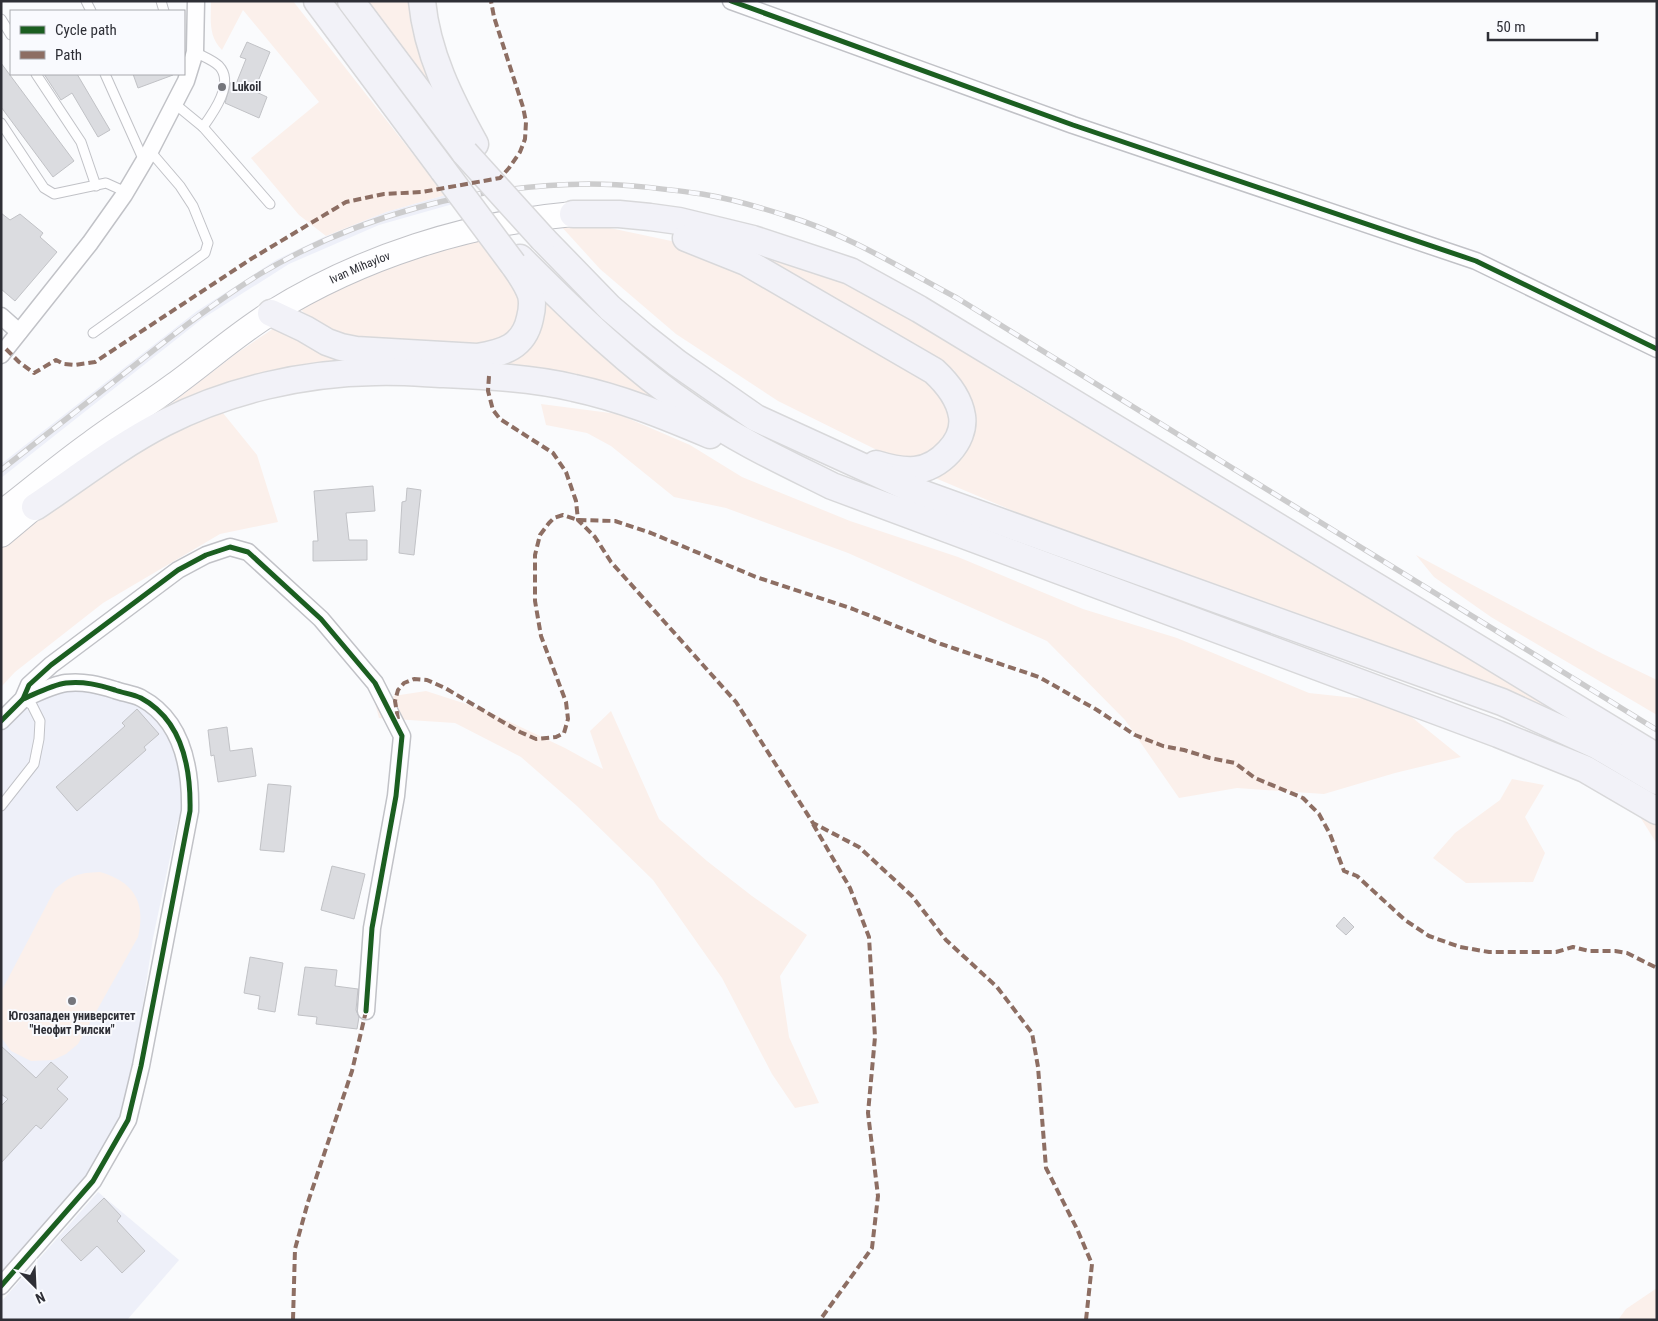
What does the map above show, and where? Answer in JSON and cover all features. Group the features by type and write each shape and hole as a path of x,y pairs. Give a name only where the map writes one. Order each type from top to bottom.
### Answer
{"main road":[{"path":"317,1 443,170 517,261 648,377 696,412 762,450 832,486"},
{"path":"351,1 543,239 610,308 677,363 756,418 918,492 1502,702 1598,746 1657,781"},
{"path":"422,1 427,34 470,148"},
{"path":"573,214 652,226 716,248 746,262 934,370 946,382 959,404 962,428 958,438 942,458 917,470 890,468 756,418"},
{"path":"573,214 619,214 679,221 753,239 850,271 932,317 1657,757"},
{"name":"Ivan Mihaylov","path":"1,512 90,444 174,386 271,313 336,277 414,247 481,228 545,216 573,214"},
{"path":"271,313 327,342 356,350 477,357 492,355 517,344 525,334 530,322 531,296 517,261"},
{"path":"35,507 134,440 165,422 232,395 297,380 376,372 489,376 573,388 654,411 832,486 1498,734 1584,769 1657,811"},
{"name":"Ivan Mihaylov","path":"1,535 174,386"}],"street":[{"path":"1,355 90,244 126,192 147,156 186,81 195,52 196,1"},
{"path":"731,1 1073,125 1476,261 1657,348"},
{"path":"1,316 19,332"},
{"path":"1,721 23,699 29,685 51,665 178,570 206,555 230,547 248,552 322,619 375,683 402,736 396,796 372,928 366,1011"},
{"path":"1,1286 93,1181 128,1120 141,1066 190,803 191,787 184,750 175,733 164,717 153,706 140,698 98,685 81,682 64,683 23,699"}],"lane":[{"path":"1,19 10,33"},
{"path":"195,52 220,67 223,76 224,87 219,103 203,127"},
{"path":"37,75 80,142 96,186"},
{"path":"93,333 205,253 208,243 193,206 180,186 147,156 106,75"},
{"path":"175,104 203,127 270,204"},
{"path":"1,123 44,188 48,191 54,194 108,183 126,192"},
{"path":"1,806 34,764 40,721 32,705 23,699"}],"shaded area":[{"path":"211,1 293,1 445,195 386,212 326,236 299,215 251,158 319,102 243,10 222,50 212,33"},
{"path":"366,1 414,1 440,103"},
{"path":"445,195 453,204 379,225 289,264 202,319 1,478 1,464 197,311 276,260 326,236 386,212"},
{"path":"560,225 610,228 676,242 752,272 947,394 952,438 921,461 893,458 778,401 676,334 600,269"},
{"path":"479,236 527,304 503,345 356,344 319,327 299,308 366,278"},
{"path":"721,242 812,267 910,316 993,371 1052,407 1146,460 1625,750 1094,545 928,475 972,431 971,398 954,370"},
{"path":"543,299 706,427 573,376 519,366 456,362 165,410 237,353 280,324 497,361"},
{"path":"541,404 618,414 690,445 742,477 850,521 958,557 1083,609 1177,638 1309,693 1393,702 1461,757 1395,773 1324,794 1237,788 1179,798 1125,720 1047,641 848,553 726,508 674,497 611,446 587,433 546,425"},
{"path":"223,413 257,455 278,522 220,534 103,603 15,672 1,687 1,542 104,461 170,432"},
{"path":"1416,555 1603,654 1657,680 1657,715 1491,617 1434,577"},
{"name":"Югозападен университет \"Неофит Рилски\"","path":"65,688 118,694 161,719 178,753 186,809 178,820 153,938 134,1064 120,1119 97,1161 88,1173 1,1272 1,726 33,702"},
{"path":"426,691 485,710 565,748 603,769 590,731 611,711 659,819 707,861 807,935 780,976 789,1037 819,1103 795,1108 772,1074 722,978 653,880 577,806 521,757 455,723 379,718 374,699"},
{"path":"1512,779 1544,785 1525,817 1545,853 1533,882 1466,883 1433,858 1455,833 1500,800"},
{"path":"1637,812 1657,825 1657,844"},
{"path":"100,872 121,881 135,895 140,913 138,937 78,1044 66,1054 53,1060 31,1061 11,1051 1,1037 1,992 55,889 76,876"},
{"path":"98,1192 179,1260 127,1320 1,1320 1,1302"},
{"path":"1657,1288 1657,1320 1618,1320 1626,1309"}],"building":[{"path":"247,42 270,52 254,91 267,97 259,118 225,103 231,82 236,84 246,59 240,57"},
{"path":"1,63 74,161 53,177 1,107"},
{"path":"45,75 78,75 110,130 98,137 72,93 61,100"},
{"path":"133,75 173,75 138,88"},
{"path":"1,213 10,220 20,214 43,233 40,237 57,252 15,301 1,289"},
{"path":"373,486 375,511 346,513 349,540 367,540 367,560 313,561 313,541 318,541 314,491"},
{"path":"407,488 421,490 414,555 399,553 402,502 406,501"},
{"path":"137,709 159,734 144,747 146,750 77,811 56,787 125,726 122,723"},
{"path":"227,727 230,751 252,748 256,776 218,782 214,755 211,756 208,730"},
{"path":"268,784 291,786 284,852 260,850"},
{"path":"332,866 365,874 354,919 321,910"},
{"path":"1344,917 1354,927 1346,935 1336,926"},
{"path":"250,957 283,963 275,1012 258,1009 260,996 244,993"},
{"path":"305,967 337,970 335,986 358,989 356,1010 359,1017 357,1029 316,1024 317,1017 298,1015"},
{"name":"Югозападен университет \"Неофит Рилски\"","path":"1,1046 36,1078 51,1062 68,1077 57,1089 68,1099 41,1129 36,1125 1,1163 1,1106 8,1099 1,1094"},
{"path":"104,1198 121,1216 117,1221 145,1251 122,1273 97,1246 81,1261 61,1240"}],"railway":[{"path":"1,470 165,341 228,295 260,274 298,253 337,235 419,207 461,197 504,190 604,184 702,194 764,209 829,231 957,298 1657,730"}],"marked path":[{"path":"6,349 34,373 56,360 64,364 74,365 95,362 251,259 346,202 384,194 422,192 500,178 520,152 525,139 526,122 523,107 494,17 491,1"},
{"path":"489,376 488,391 493,410 500,419 553,453 566,472 576,501 578,520 595,537 611,562 736,702 813,823 859,847 912,896 946,940 997,987 1032,1033 1038,1067 1046,1168 1077,1229 1092,1264 1086,1320"},
{"path":"398,719 395,701 398,690 404,683 414,679 427,680 445,688 520,732 536,739 556,737 564,733 568,719 566,702 541,636 535,601 535,555 540,535 554,518 563,515 578,520 615,521 651,533 756,577 853,609 941,644 1039,677 1097,710 1135,735 1163,746 1235,763 1255,778 1303,798 1319,814 1330,834 1344,871 1357,876 1405,920 1429,936 1460,947 1489,952 1556,952 1573,947 1589,951 1615,951 1627,953 1657,968"},
{"path":"813,824 850,888 869,937 875,1037 868,1113 878,1196 872,1248 820,1320"},
{"path":"293,1320 295,1249 308,1202 352,1071 366,1011"}],"cycle path":[{"path":"731,1 1073,125 1476,261 1657,349"},
{"path":"1,721 23,699 29,685 51,665 178,570 206,555 230,547 248,552 321,619 375,683 402,736 396,796 372,928 366,1011"},
{"path":"1,1286 93,1181 128,1120 141,1066 190,811 189,778 181,747 175,732 155,707 141,698 85,683 66,683 23,699"}],"place":[{"name":"Lukoil","path":"222,87"},
{"name":"Югозападен университет \"Неофит Рилски\"","path":"72,1001"}]}
